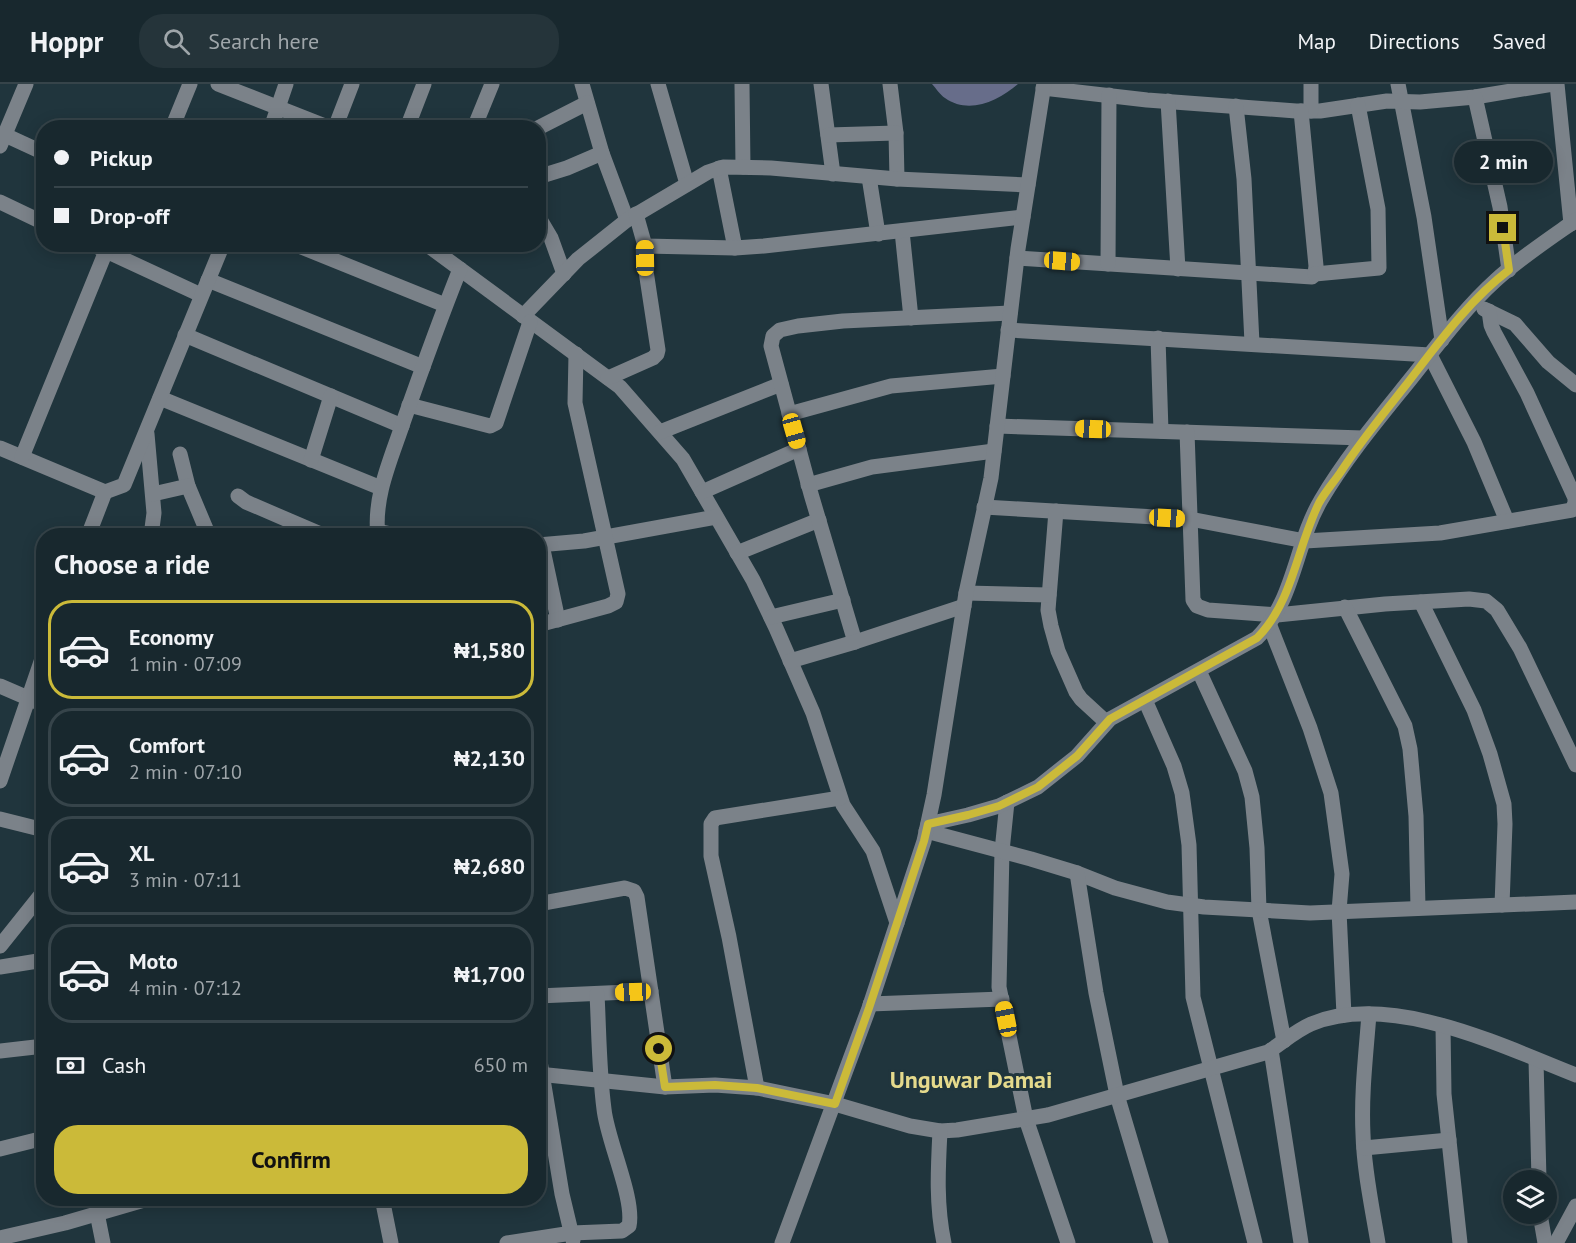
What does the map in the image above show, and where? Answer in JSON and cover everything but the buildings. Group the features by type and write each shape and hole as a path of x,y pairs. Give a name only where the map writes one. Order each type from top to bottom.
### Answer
{"street":[{"path":"26,84 2,141 36,151"},
{"path":"175,120 190,84"},
{"path":"218,84 309,120"},
{"path":"274,120 286,84"},
{"path":"337,120 352,84"},
{"path":"410,120 424,84"},
{"path":"477,120 492,84"},
{"path":"582,84 602,153 645,246 646,271 658,344 657,354 608,378"},
{"path":"658,84 687,184"},
{"path":"742,84 743,167"},
{"path":"821,84 833,174"},
{"path":"890,84 896,134 897,179"},
{"path":"1311,84 1306,111 1315,274"},
{"path":"1398,84 1424,217 1442,340"},
{"path":"782,1243 870,1004 927,827 965,599 994,451 1017,258 1043,86 1168,101 1306,111 1402,101 1420,102 1475,97 1555,84 1569,142 1573,222 1496,279 1442,340 1363,438 1321,501 1273,620 1257,638 1106,722 1069,762 1038,787 1007,802 927,827"},
{"path":"1108,264 1109,95"},
{"path":"1475,97 1500,207 1509,270"},
{"path":"1168,101 1178,269"},
{"path":"546,124 587,103"},
{"path":"1017,258 1305,278 1315,274 1379,268 1378,209 1358,105"},
{"path":"1236,106 1244,179 1252,344"},
{"path":"828,135 896,134"},
{"path":"546,175 602,153"},
{"path":"409,405 494,426 527,319 564,274 578,259 631,217 708,172 719,168 743,167 897,179 1028,185"},
{"path":"719,168 735,248"},
{"path":"869,177 878,234"},
{"path":"0,202 36,219"},
{"path":"645,246 735,248 1023,217"},
{"path":"546,230 564,274"},
{"path":"902,231 911,318"},
{"path":"22,457 116,252"},
{"path":"118,252 201,295"},
{"path":"1,452 22,457 105,492 124,485 220,252"},
{"path":"314,252 445,305"},
{"path":"437,252 620,387 683,459 771,617 813,713 840,798 873,851 897,923"},
{"path":"375,528 381,488 445,305 460,269"},
{"path":"208,280 423,367"},
{"path":"1473,303 1515,324 1548,362 1576,385"},
{"path":"984,507 1190,519 1305,541 1431,534 1572,510 1575,503 1527,393 1491,325 1490,311"},
{"path":"855,642 808,485 771,346 773,336 780,330 798,326 843,321 1010,313"},
{"path":"1008,330 1430,355"},
{"path":"185,334 402,426"},
{"path":"1158,338 1161,431"},
{"path":"546,623 616,602 618,594 574,403 576,354"},
{"path":"1430,355 1474,442 1506,521"},
{"path":"789,414 891,386 1003,376"},
{"path":"660,432 781,384"},
{"path":"311,460 331,396"},
{"path":"160,398 381,488"},
{"path":"997,426 1363,438"},
{"path":"147,431 154,513 152,528"},
{"path":"1186,432 1192,600 1197,606 1208,610 1273,620 1345,607 1469,599 1486,601 1497,610 1520,648 1576,765"},
{"path":"702,492 799,449"},
{"path":"808,485 872,467 994,451"},
{"path":"180,454 188,486 206,528"},
{"path":"153,494 188,486"},
{"path":"91,528 105,492"},
{"path":"238,496 246,502 306,528"},
{"path":"1056,511 1048,610 1051,626 1062,662 1081,699 1106,722"},
{"path":"546,544 605,538 716,517"},
{"path":"737,553 819,520"},
{"path":"546,570 558,620"},
{"path":"790,661 855,642 965,599 1049,595"},
{"path":"771,617 843,600"},
{"path":"1421,602 1474,710 1490,754 1504,804 1502,905"},
{"path":"1345,607 1405,726 1410,748 1416,816 1418,908"},
{"path":"1273,620 1331,793 1342,874 1340,912 1344,1016"},
{"path":"1199,671 1245,771 1252,797 1257,848 1259,910 1284,1041"},
{"path":"0,782 36,678"},
{"path":"0,686 36,702"},
{"path":"1145,700 1174,766 1182,793 1189,845 1193,997 1255,1243"},
{"path":"757,1088 729,937 711,856 711,824 715,818 840,798"},
{"path":"1007,802 1002,851 999,958 1002,999 1026,1119 1068,1243"},
{"path":"0,819 36,829"},
{"path":"927,827 1077,873 1115,888 1167,902 1310,913 1576,902"},
{"path":"1077,873 1098,1004 1117,1095 1161,1243"},
{"path":"546,898 625,888 634,891 637,897 665,1087"},
{"path":"0,946 36,901"},
{"path":"0,967 36,961"},
{"path":"546,996 651,991"},
{"path":"507,1243 573,1238 622,1231 629,1226 624,1187 604,1112 597,994"},
{"path":"870,1004 1002,999"},
{"path":"1369,1014 1364,1077 1364,1148 1378,1243"},
{"path":"546,1075 665,1087 715,1085 757,1088 835,1104 910,1126 940,1131 957,1130 1048,1115 1271,1050 1312,1024 1344,1016 1369,1014 1397,1016 1443,1026 1576,1076"},
{"path":"1443,1026 1444,1094 1460,1243"},
{"path":"0,1051 36,1047"},
{"path":"1271,1050 1302,1243"},
{"path":"1536,1060 1539,1170"},
{"path":"546,1107 562,1194 573,1238"},
{"path":"940,1131 937,1194 944,1243"},
{"path":"0,1149 36,1140"},
{"path":"1364,1148 1449,1140"},
{"path":"0,1238 65,1223 122,1206"},
{"path":"384,1206 391,1243"},
{"path":"1556,1243 1576,1206"},
{"path":"97,1213 103,1243"},
{"path":"1542,1224 1545,1243"}],"water":[{"path":"932,84 1018,84 1002,96 973,106 954,103 943,97"}],"district":[{"name":"Unguwar Damai","path":"971,1079"}],"route":[{"path":"659,1049 665,1087 715,1085 757,1088 835,1104 869,1008 928,824 999,806 1038,787 1077,756 1110,719 1257,638 1270,626 1277,615 1321,501 1363,438 1464,313 1496,279 1509,270 1503,228"}]}
